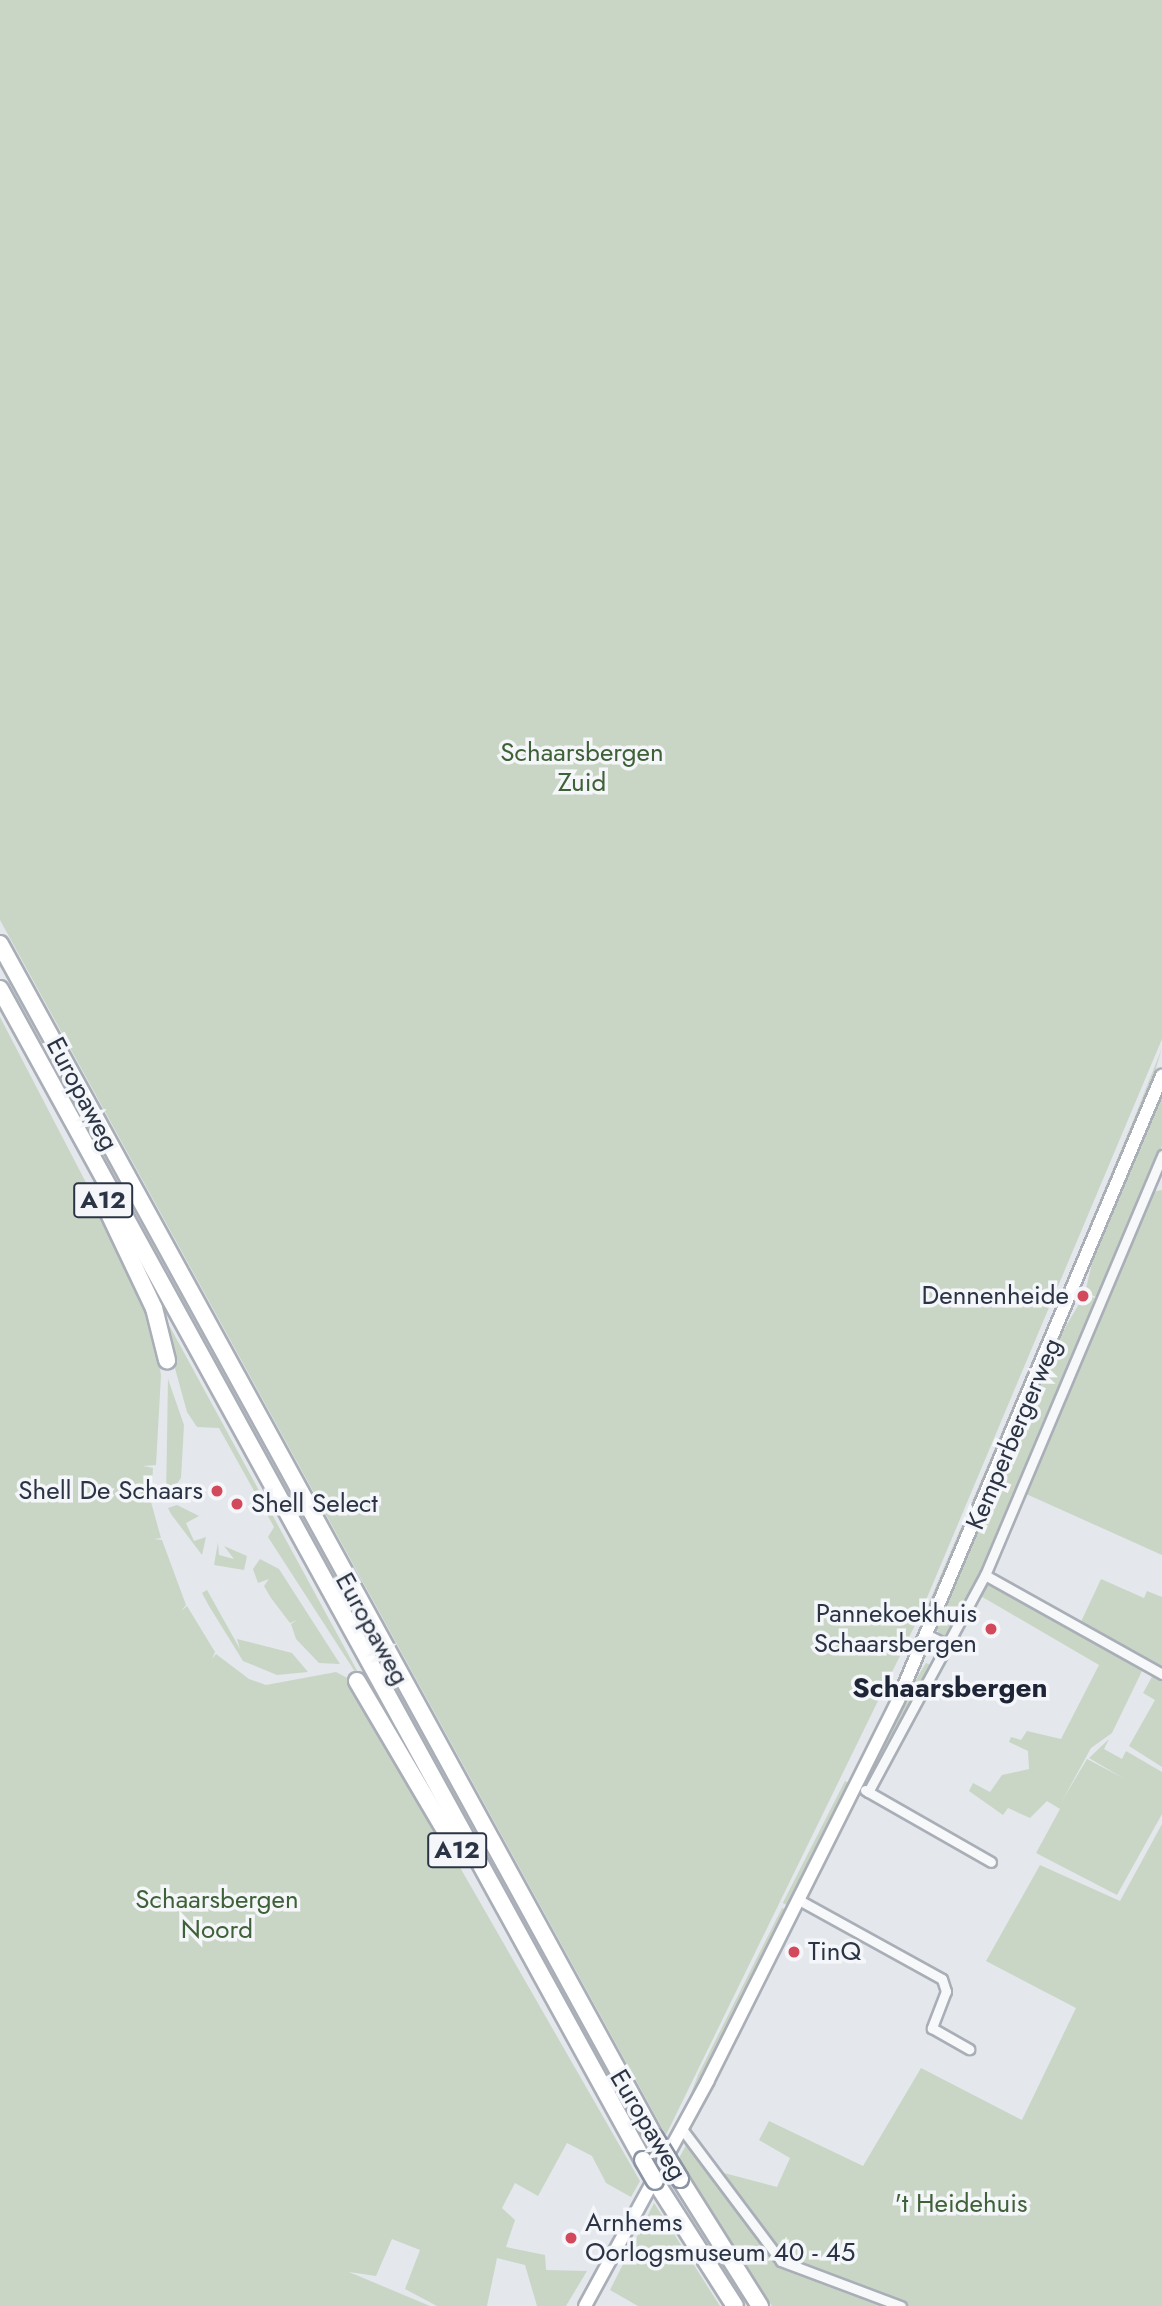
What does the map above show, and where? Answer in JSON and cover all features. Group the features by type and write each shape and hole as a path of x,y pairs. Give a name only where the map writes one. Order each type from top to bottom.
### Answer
{"highway":[{"name":"Europaweg","path":"0,944 655,2138 760,2306"},
{"name":"Europaweg","path":"0,989 538,1978 667,2201 735,2306"},
{"name":"A12","path":"30,1044 133,1260 167,1360"},
{"name":"A12","path":"357,1681 484,1899 538,1978"}],"main road":[{"name":"Kemperbergerweg","path":"585,2306 682,2129 799,1900 928,1635 1162,1076"}],"street":[{"name":"Kemperbergerweg","path":"868,1792 985,1575 1162,1155"},
{"path":"1151,1183 1162,1188"},
{"path":"985,1575 1162,1674"},
{"path":"928,1635 948,1645"},
{"path":"856,1785 991,1862"},
{"path":"799,1900 942,1979 946,1991 932,2028 969,2049"},
{"path":"682,2129 781,2261 901,2306"}],"green space":[{"name":"Schaarsbergen Zuid","path":"0,0 1162,0 1162,1039 918,1619 666,2135 0,920"},
{"name":"Schaarsbergen Noord","path":"0,1017 148,1302 161,1375 156,1465 143,1466 153,1468 151,1502 161,1538 154,1539 162,1540 186,1605 181,1611 187,1606 215,1652 212,1659 216,1654 249,1679 266,1685 336,1672 353,1681 640,2181 631,2197 606,2183 592,2156 567,2143 538,2196 515,2183 502,2208 515,2220 506,2247 545,2255 546,2270 587,2271 566,2306 537,2306 525,2265 497,2258 487,2306 437,2306 405,2289 420,2250 392,2239 376,2276 349,2272 430,2306 0,2306"},
{"path":"1162,1048 1144,1108 1057,1303 1135,1116"},
{"path":"1162,1089 1162,1146 1099,1298 1085,1293 1093,1259"},
{"path":"1162,1190 1162,1555 1024,1493 1151,1192"},
{"path":"1085,1294 1099,1300 983,1574 944,1639 936,1629 1063,1331"},
{"path":"157,1303 359,1678 268,1537 274,1527 219,1428 197,1427 187,1412"},
{"path":"1044,1333 1048,1335 931,1617 924,1614"},
{"path":"168,1379 184,1425 181,1478 166,1499"},
{"path":"177,1505 199,1516 186,1523 194,1541 206,1537 202,1555 168,1508"},
{"path":"218,1542 219,1555 234,1559 224,1546 247,1556 244,1570 214,1565"},
{"path":"260,1559 279,1569 340,1664 319,1663 296,1639 291,1624 297,1620 290,1623 271,1598 264,1586 269,1579 258,1583 253,1569"},
{"path":"1101,1579 1144,1598 1147,1591 1162,1597 1162,1672 1079,1626"},
{"path":"986,1581 1144,1667 1112,1733 1091,1748 1062,1801 1087,1759 1123,1778 1089,1758 1109,1739 1104,1749 1122,1759 1126,1751 1162,1772 1162,1814 1117,1895 1036,1853 1060,1809 1047,1801 1030,1818 1008,1808 1003,1815 969,1791 973,1783 990,1792 1002,1775 1029,1769 1028,1751 1009,1742 1011,1737 1021,1740 1027,1731 1061,1739 1099,1665 979,1595"},
{"path":"207,1590 240,1649 237,1639 292,1653 308,1672 277,1675 243,1661 202,1593"},
{"path":"926,1663 933,1666 866,1782 902,1702"},
{"path":"1153,1675 1162,1677 1162,1767 1129,1746 1155,1700 1143,1693"},
{"path":"845,1781 851,1784 789,1906 783,1903"},
{"name":"'t Heidehuis","path":"1162,1824 1162,2306 904,2306 778,2255 724,2173 777,2187 790,2158 759,2140 769,2121 863,2166 921,2068 1022,2120 1076,2008 986,1961 1040,1865 1120,1901"},
{"path":"782,1908 788,1910 679,2125 698,2075"},
{"path":"689,2140 774,2257 898,2306 772,2306 679,2158"},
{"path":"654,2203 720,2306 638,2306 610,2290"}],"place":[{"name":"Dennenheide","path":"1083,1296"},
{"name":"Shell De Schaars","path":"217,1491"},
{"name":"Shell Select","path":"237,1504"},
{"name":"Pannekoekhuis Schaarsbergen","path":"991,1629"},
{"name":"TinQ","path":"794,1952"},
{"name":"Arnhems Oorlogsmuseum 40 - 45","path":"571,2238"}],"district":[{"name":"Schaarsbergen","path":"950,1688"}]}
